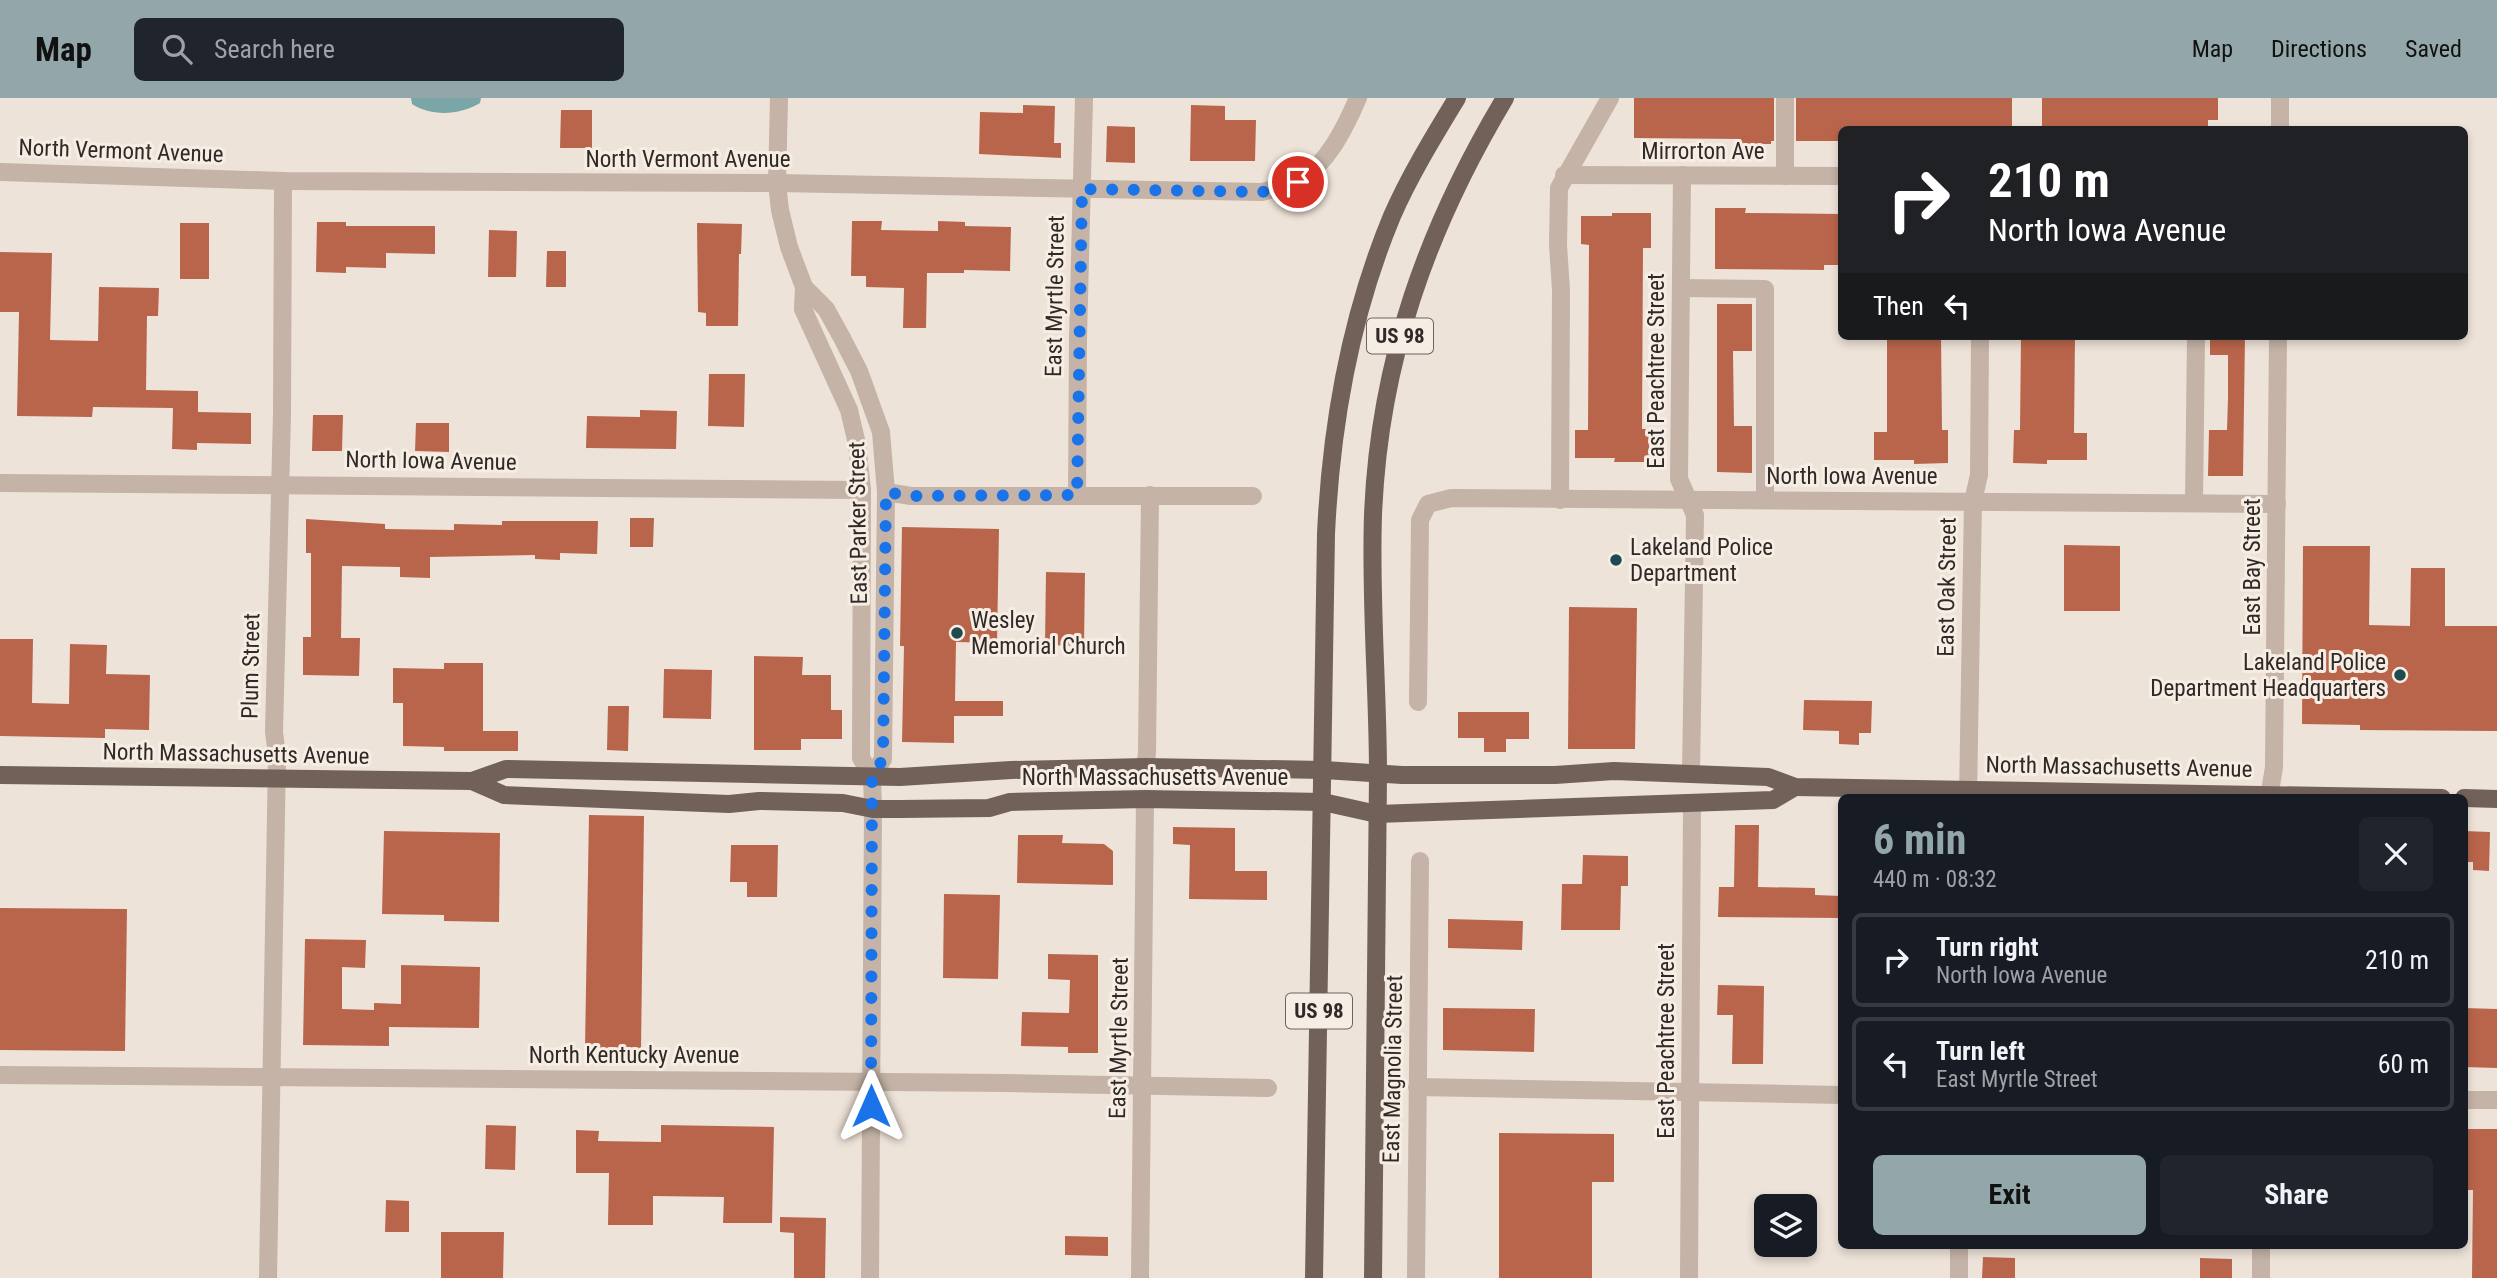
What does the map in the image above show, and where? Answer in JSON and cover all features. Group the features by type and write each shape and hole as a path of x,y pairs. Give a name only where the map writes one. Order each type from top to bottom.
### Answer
{"main road":[{"name":"US 98","path":"1314,1278 1328,483 1342,385 1371,271 1393,214 1457,98"},
{"name":"US 98","path":"1373,1278 1378,772 1373,516 1378,452 1387,390 1402,327 1421,267 1454,191 1505,98"},
{"name":"North Massachusetts Avenue","path":"0,775 472,780 506,769 900,777 1145,766 1324,770 1402,775 1555,775 1614,771 1768,777 1795,787 2068,794"},
{"name":"North Massachusetts Avenue","path":"472,780 504,795 729,804 759,801 844,803 873,809 989,808 1010,802 1145,799 1323,802 1377,814 1773,800 1795,787"},
{"path":"2468,798 2497,799"}],"street":[{"name":"East Parker Street","path":"779,98 777,183 789,247 804,287 803,309 849,410 857,444 862,490 861,758 872,776 873,809 870,1278"},
{"name":"East Myrtle Street","path":"1077,495 1084,98"},
{"name":"North Vermont Avenue","path":"0,172 283,181 777,183 1262,192 1298,182 1323,160 1347,125 1358,98"},
{"path":"1560,500 1559,188 1610,98"},
{"path":"1785,98 1785,176"},
{"path":"2280,98 2280,126"},
{"name":"Mirrorton Ave","path":"1564,175 1838,176"},
{"name":"East Peachtree Street","path":"1682,175 1678,479 1695,515 1691,774"},
{"name":"Plum Street","path":"268,1278 277,756 274,732 282,414 283,181"},
{"name":"East Parker Street","path":"804,287 826,309 859,371 881,432 886,492 883,759 872,776"},
{"path":"1681,288 1765,289 1765,500"},
{"name":"East Oak Street","path":"1968,793 1973,501 1979,475 1980,340"},
{"path":"2194,503 2196,340"},
{"name":"East Bay Street","path":"2269,794 2274,767 2278,340"},
{"name":"North Iowa Avenue","path":"0,483 862,490"},
{"path":"886,492 911,496 1253,496"},
{"path":"1145,766 1150,495"},
{"name":"North Iowa Avenue","path":"1418,702 1420,520 1428,504 1451,498 2277,504"},
{"name":"East Myrtle Street","path":"1140,1278 1145,799"},
{"name":"East Peachtree Street","path":"1689,1278 1692,804"},
{"name":"East Magnolia Street","path":"1416,1278 1420,861"},
{"name":"North Kentucky Avenue","path":"0,1075 1268,1088"},
{"path":"1418,1087 1838,1094"},
{"path":"2468,1100 2497,1100"},
{"path":"1959,1249 1959,1278"},
{"path":"2261,1249 2261,1278"}],"water":[{"path":"411,98 481,98 480,103 464,110 437,113 412,104"}],"building":[{"path":"1634,98 1774,98 1774,141 1771,141 1771,144 1741,144 1741,139 1634,138"},
{"path":"1796,98 2012,98 2012,126 1838,126 1838,141 1796,141"},
{"path":"2042,98 2218,98 2218,120 2208,120 2208,126 2042,126"},
{"path":"1023,105 1055,106 1054,143 1061,143 1061,158 979,154 980,112 1023,113"},
{"path":"1191,105 1225,106 1225,120 1256,120 1255,161 1190,161"},
{"path":"561,110 592,110 592,148 560,148"},
{"path":"1107,126 1135,127 1135,163 1106,162"},
{"path":"1715,208 1746,208 1745,213 1838,214 1838,265 1824,265 1824,270 1715,269"},
{"path":"1612,213 1651,213 1651,248 1643,248 1642,429 1649,429 1649,462 1614,462 1615,458 1575,458 1575,430 1588,430 1589,245 1581,244 1581,216 1612,216"},
{"path":"852,221 882,221 881,230 938,231 938,221 965,222 965,226 1011,227 1010,271 964,270 964,273 927,273 926,328 903,328 904,288 866,287 866,276 851,276"},
{"path":"317,222 346,222 346,226 435,226 435,254 386,253 386,268 346,267 346,273 316,272"},
{"path":"180,223 209,223 209,279 180,279"},
{"path":"697,223 742,224 738,326 706,326 706,313 698,312"},
{"path":"489,230 517,231 516,277 488,277"},
{"path":"547,251 566,251 566,287 546,287"},
{"path":"0,252 52,253 50,340 98,341 99,287 159,288 158,316 147,316 146,390 198,391 198,412 251,413 251,444 197,443 197,450 172,449 173,408 93,407 92,417 17,416 19,312 0,312"},
{"path":"1717,304 1752,304 1752,351 1733,351 1734,426 1752,426 1752,473 1717,472"},
{"path":"1887,340 1941,340 1942,430 1948,430 1948,463 1914,464 1914,460 1874,460 1874,432 1887,432"},
{"path":"2021,340 2075,340 2074,433 2087,433 2087,460 2047,460 2047,464 2013,463 2014,430 2020,430"},
{"path":"2210,340 2245,340 2243,476 2208,476 2209,430 2227,430 2228,398 2228,355 2210,355"},
{"path":"709,374 745,374 744,427 708,426"},
{"path":"640,410 677,411 676,449 586,448 587,416 640,417"},
{"path":"313,415 343,415 342,451 312,451"},
{"path":"416,423 449,423 449,452 415,451"},
{"path":"630,518 654,518 653,547 630,547"},
{"path":"306,519 385,524 385,529 454,530 454,524 502,525 502,521 598,521 597,554 560,553 560,560 535,559 535,555 430,557 430,578 400,577 400,567 342,566 341,638 360,638 359,676 303,675 303,637 311,637 311,553 306,553"},
{"path":"902,527 999,529 997,643 956,642 955,701 1003,701 1003,716 954,716 954,743 902,742"},
{"path":"2064,545 2120,546 2120,611 2064,611"},
{"name":"Lakeland Police Department Headquarters","path":"2303,546 2370,546 2369,625 2410,626 2411,568 2445,568 2445,626 2497,626 2497,731 2360,730 2360,725 2302,724"},
{"path":"1046,572 1085,573 1084,646 1045,645"},
{"path":"1569,607 1637,608 1635,749 1568,749"},
{"path":"0,639 33,639 32,703 69,704 70,644 107,645 106,674 150,675 149,730 105,729 105,738 0,736"},
{"path":"754,656 803,657 802,675 831,675 831,710 842,710 842,739 801,739 801,750 754,750"},
{"path":"444,663 483,663 483,731 518,731 518,751 444,751 444,747 403,746 403,703 393,703 393,668 444,669"},
{"path":"664,669 712,670 711,719 663,718"},
{"path":"1804,700 1872,701 1871,733 1859,733 1859,745 1839,744 1839,731 1803,730"},
{"path":"608,706 629,706 628,751 607,750"},
{"path":"1458,712 1529,712 1529,739 1506,739 1506,752 1484,752 1484,738 1458,738"},
{"path":"589,815 644,816 641,1049 585,1048"},
{"path":"1735,825 1759,825 1758,887 1815,888 1815,895 1838,896 1838,918 1718,917 1719,887 1734,887"},
{"path":"1173,827 1235,828 1235,871 1267,871 1267,900 1189,899 1190,845 1173,844"},
{"path":"384,831 500,833 499,922 444,921 444,915 382,914"},
{"path":"2468,831 2490,832 2489,871 2473,870 2473,862 2468,862"},
{"path":"1018,835 1063,835 1062,843 1104,844 1113,851 1113,885 1017,883"},
{"path":"731,845 778,845 777,897 747,897 747,882 730,882"},
{"path":"1583,855 1628,856 1628,886 1621,886 1620,930 1561,930 1562,884 1582,884"},
{"path":"944,894 1000,895 998,979 943,978"},
{"path":"0,908 127,909 125,1051 0,1050"},
{"path":"1448,919 1523,921 1522,950 1448,948"},
{"path":"305,939 366,940 365,968 342,967 342,1009 374,1010 374,1003 401,1004 401,965 480,967 479,1028 389,1027 389,1046 303,1045"},
{"path":"1048,954 1098,955 1098,1053 1068,1053 1068,1047 1021,1046 1022,1012 1069,1013 1070,980 1048,979"},
{"path":"1718,985 1764,986 1763,1064 1732,1064 1733,1015 1717,1015"},
{"path":"1443,1008 1535,1009 1534,1052 1443,1050"},
{"path":"2468,1008 2497,1009 2497,1068 2468,1067"},
{"path":"486,1125 516,1126 515,1170 485,1169"},
{"path":"661,1125 774,1127 772,1223 723,1223 724,1197 653,1196 653,1225 608,1225 609,1173 576,1173 576,1130 599,1131 598,1141 661,1142"},
{"path":"2468,1129 2497,1129 2497,1278 2472,1278 2473,1190 2468,1190"},
{"path":"1499,1133 1614,1134 1614,1182 1592,1182 1592,1278 1499,1278"},
{"path":"386,1200 409,1201 409,1232 385,1232"},
{"path":"780,1217 826,1218 825,1278 794,1278 794,1233 780,1232"},
{"path":"441,1232 504,1232 503,1278 441,1278"},
{"path":"1065,1236 1108,1237 1108,1256 1065,1255"},
{"path":"1983,1257 2015,1258 2015,1278 1982,1278"},
{"path":"2200,1258 2232,1259 2232,1278 2200,1278"}],"place":[{"name":"Lakeland Police Department","path":"1616,560"},
{"name":"Wesley Memorial Church","path":"957,633"},
{"name":"Lakeland Police Department Headquarters","path":"2400,675"}],"route":[{"path":"871,1106 872,776 883,759 886,492 911,496 1077,495 1082,189 1262,192 1298,182"}]}
